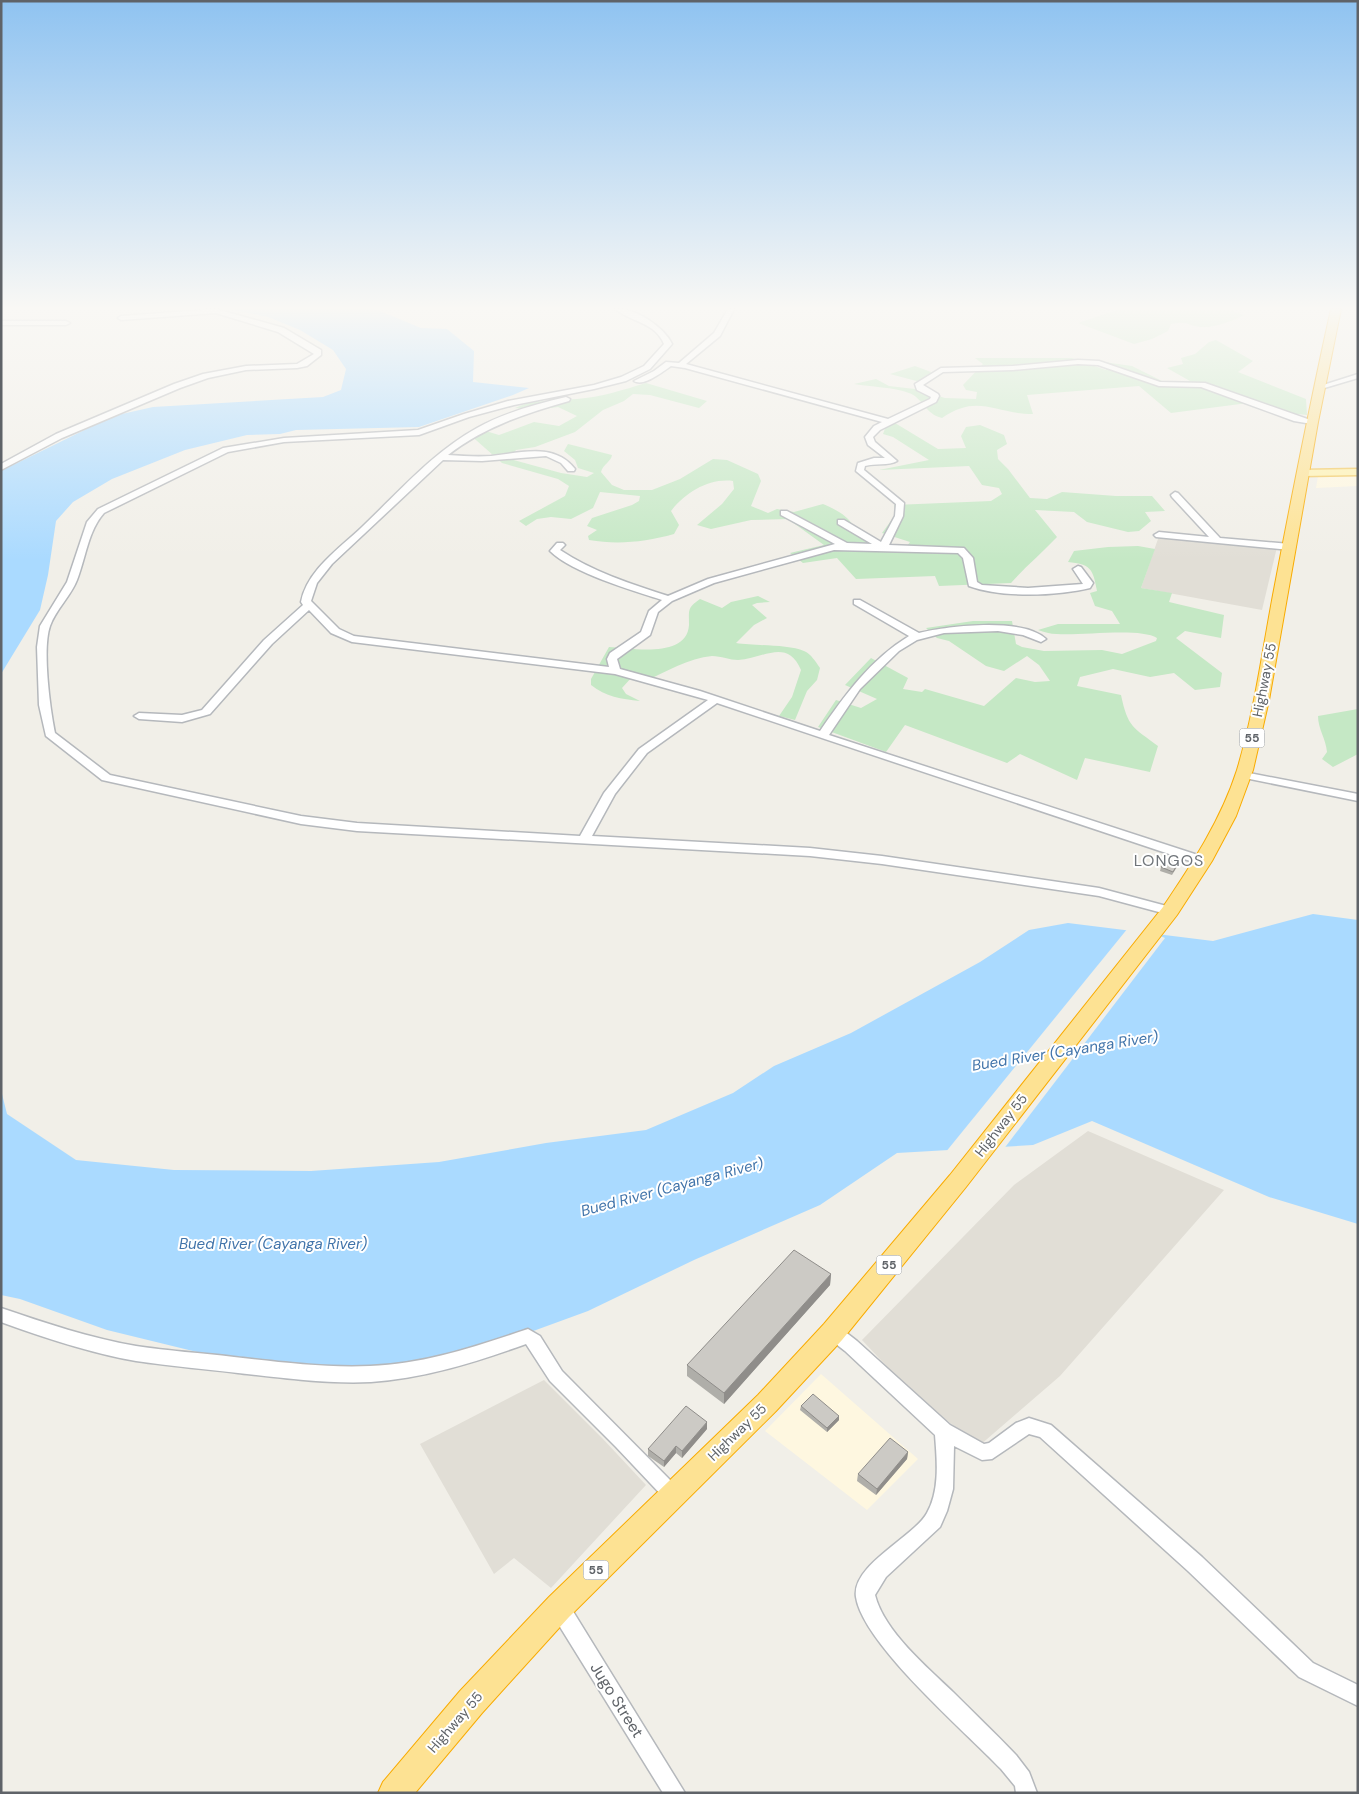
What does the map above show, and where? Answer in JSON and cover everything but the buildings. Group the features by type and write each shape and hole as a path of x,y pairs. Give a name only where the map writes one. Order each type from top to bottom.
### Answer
{"highway":[{"name":"Highway 55","path":"394,1793 477,1695 559,1607 767,1403 833,1332 966,1170 1170,911 1203,861 1227,816 1244,776 1261,700 1303,473 1304,420 1318,393"}],"main road":[{"path":"1303,473 1358,472"}],"street":[{"path":"1,468 59,436 161,393"},
{"path":"561,393 517,401 460,418 430,431 412,434 284,440 226,450 100,511 91,522 72,582 45,626 42,647 44,705 50,734 106,778 300,820 366,828 810,852 882,860 1099,892 1170,911"},
{"path":"599,393 574,397 524,411 480,430 441,457 397,496 321,574 308,593 306,602 335,631 352,639 615,671 646,678 1029,806 1203,861"},
{"path":"782,393 889,422"},
{"path":"883,547 899,516 900,503 861,473 860,468 865,463 893,461 871,443 869,437 877,428 936,398 928,393"},
{"path":"1224,393 1304,420"},
{"path":"441,457 485,459 503,458 524,453 541,454 558,458 571,469"},
{"path":"1175,495 1217,540"},
{"path":"784,513 845,546"},
{"path":"842,522 883,547"},
{"path":"1159,535 1290,547"},
{"path":"560,545 556,548 556,552 575,564 630,587 669,599"},
{"path":"615,671 612,659 614,655 646,633 654,611 669,599 711,581 822,550 845,546 961,550 968,558 972,584 987,589 1040,590 1088,586 1088,583 1078,569"},
{"path":"858,602 887,621 918,636"},
{"path":"138,716 188,717 199,716 206,712 268,642 309,605"},
{"path":"822,736 856,687 895,649 918,636 944,630 998,628 1025,632 1041,639"},
{"path":"584,840 610,793 643,751 715,700"},
{"path":"1244,776 1352,797 1358,792"},
{"path":"1,1315 56,1334 136,1353 270,1369 322,1373 371,1374 422,1367 468,1357 528,1336 556,1376 673,1495"},
{"path":"833,1332 851,1346 944,1432 982,1452 992,1451 1029,1426 1045,1431 1195,1564 1306,1670 1358,1696"},
{"path":"944,1432 944,1486 940,1507 933,1523 879,1571 868,1584 864,1598 871,1618 947,1702 1007,1761 1022,1779 1027,1793"},
{"name":"Jugo Street","path":"559,1607 675,1793"}],"shaded area":[{"path":"1354,474 1358,478 1358,486 1316,488 1318,476"},
{"path":"1159,536 1277,547 1262,610 1141,588"},
{"path":"1088,1131 1224,1190 1060,1376 979,1446 909,1390 862,1340 1014,1185"},
{"path":"821,1374 918,1459 867,1510 765,1431"},
{"path":"544,1380 646,1485 551,1588 514,1558 494,1574 420,1444"}],"green space":[{"path":"612,393 679,393 707,401 699,408 650,395 633,394 624,401 603,410 575,432 535,447 516,450 510,459 561,473 587,477 594,473 578,468 575,460 564,451 568,444 612,455 601,472 612,485 624,490 652,490 680,479 713,459 727,460 758,474 761,481 751,506 768,513 777,509 794,512 823,504 845,516 860,537 888,546 907,546 910,542 882,533 896,514 894,505 991,501 1002,494 999,488 982,485 969,466 879,470 929,460 893,437 883,434 886,426 895,423 938,449 966,448 961,436 966,427 980,425 1004,435 1007,444 997,450 998,459 1030,498 1047,499 1062,492 1116,496 1152,496 1165,511 1145,512 1151,521 1139,531 1128,532 1087,522 1074,512 1035,510 1057,537 1011,583 939,586 935,576 856,579 837,558 803,563 790,553 824,545 788,519 751,520 711,529 697,525 722,504 734,489 733,481 707,484 691,492 671,511 679,525 674,534 653,539 631,542 589,540 588,536 597,530 587,526 592,518 632,505 639,501 640,496 600,492 593,508 571,519 551,517 537,519 526,526 519,521 565,496 569,486 558,479 502,463 468,433 476,428 499,435 534,422 559,426 577,416 558,407 536,410 515,408 537,402 595,397"},
{"path":"908,393 927,393 945,398 976,399 977,393 1055,393 1027,395 1033,414 977,406 966,407 942,418 936,416 918,398"},
{"path":"1147,393 1290,393 1306,399 1307,415 1298,414 1290,418 1248,403 1171,413"},
{"path":"1138,546 1155,549 1141,588 1172,593 1169,602 1224,615 1221,638 1185,631 1176,638 1222,673 1220,687 1195,690 1174,673 1150,677 1113,669 1080,677 1077,686 1121,695 1129,721 1137,730 1158,746 1150,772 1085,758 1077,780 1020,754 1007,763 905,725 886,752 818,727 836,700 861,708 877,699 845,685 871,658 908,678 903,689 922,692 925,689 984,706 1016,678 1035,682 1050,681 1039,665 1027,656 1004,671 986,666 949,641 937,638 926,628 973,621 1012,621 1016,644 1044,651 1102,650 1122,654 1156,641 1157,638 1137,633 1057,634 1038,630 1058,624 1120,624 1112,611 1095,606 1090,593 1097,591 1092,572 1086,566 1068,562 1074,551"},
{"path":"758,596 770,602 752,605 767,618 754,625 736,643 780,646 804,651 813,658 820,668 817,680 807,691 795,720 779,716 792,697 801,670 789,654 782,652 738,660 715,656 703,657 677,666 644,682 632,677 622,688 626,694 640,701 614,697 591,685 591,679 609,647 656,649 669,647 679,643 686,636 690,610 700,599 722,608 731,602"},
{"path":"1358,709 1358,754 1333,767 1322,759 1327,752 1318,716"}],"water":[{"path":"334,393 518,393 419,427 296,430 280,434 247,435 185,450 112,479 73,502 56,521 48,575 40,610 1,674 1,471 113,416 153,407 323,397"},
{"name":"Bued River (Cayanga River)","path":"1313,914 1358,920 1358,1224 1269,1197 1092,1121 1033,1145 897,1153 820,1205 694,1260 588,1311 462,1357 358,1371 197,1352 107,1330 20,1299 1,1295 1,1090 7,1114 76,1160 174,1170 311,1171 439,1162 546,1143 646,1130 733,1093 774,1066 851,1033 980,962 1029,930 1068,923 1213,941"}],"pier":[{"path":"1128,928 1149,931 1165,938 1003,1150 945,1153"}],"district":[{"name":"LONGOS","path":"1169,860"}]}
